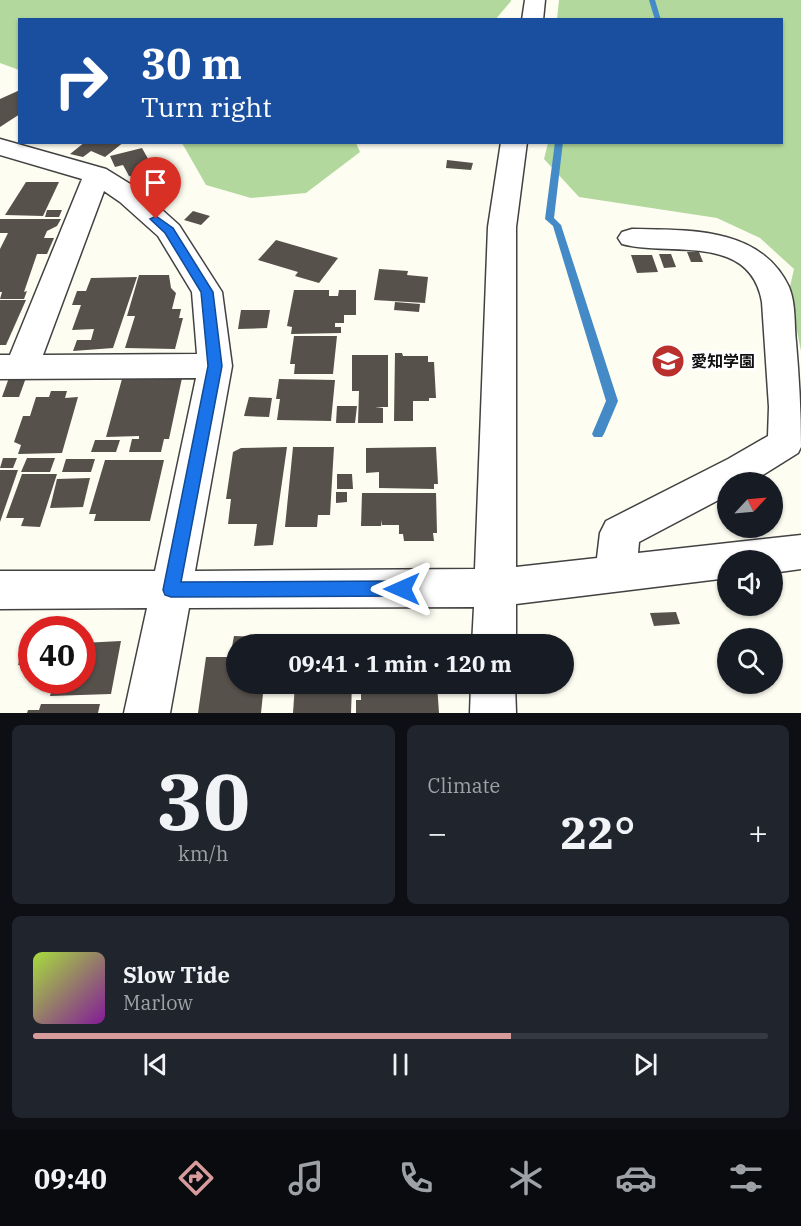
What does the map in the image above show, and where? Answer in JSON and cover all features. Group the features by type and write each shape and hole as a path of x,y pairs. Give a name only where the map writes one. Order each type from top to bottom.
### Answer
{"street":[{"path":"532,18 534,0"},
{"path":"494,634 502,227 514,144"},
{"path":"0,147 97,175 130,196 169,231 207,292 215,366 147,713"},
{"path":"97,175 11,367 215,366"},
{"path":"615,574 620,533 741,470 785,443 788,421 774,289 761,267 735,249 705,240 632,238"},
{"path":"0,590 494,588 801,552"},
{"path":"493,713 494,694"}],"green space":[{"path":"0,0 511,0 497,18 18,18 18,70 0,63"},
{"path":"559,0 801,0 801,351 789,291 794,269 760,238 717,218 579,197 544,159 548,144 783,144 783,18 557,18"},
{"path":"183,144 356,144 360,152 306,193 251,198 206,185"}],"building":[{"path":"18,91 18,115 0,127 0,99"},
{"path":"82,144 121,144 105,157 91,151 83,157 70,154"},
{"path":"142,148 161,182 144,187 139,179 129,176 123,165 115,167 110,156"},
{"path":"447,160 473,163 471,170 446,168"},
{"path":"26,182 59,182 43,216 5,215"},
{"path":"47,210 62,210 59,217 45,217"},
{"path":"193,211 210,216 201,225 184,220"},
{"path":"0,219 61,219 57,226 47,231 44,238 54,238 47,254 37,254 24,292 27,291 24,299 0,299 2,292 0,292 0,249 8,233 0,233"},
{"path":"276,240 338,258 319,283 295,276 298,272 258,260"},
{"path":"687,252 699,252 703,262 691,262"},
{"path":"659,254 671,254 676,267 664,268"},
{"path":"631,255 652,255 658,272 637,273"},
{"path":"379,269 408,271 407,275 428,277 425,303 374,300"},
{"path":"139,275 169,275 171,288 176,293 172,309 181,309 179,318 183,318 175,349 125,348 135,316 127,316"},
{"path":"137,277 113,348 73,351 77,340 91,340 94,329 72,330 81,305 72,305 77,291 86,291 91,278"},
{"path":"294,290 329,290 329,296 338,296 339,290 356,290 356,315 344,315 344,323 335,323 335,327 341,327 341,333 291,334 292,327 287,326"},
{"path":"0,300 26,300 6,345 0,345"},
{"path":"395,302 420,304 419,312 394,310"},
{"path":"241,310 270,310 267,328 238,329"},
{"path":"294,336 337,336 333,374 294,374 295,364 290,364"},
{"path":"395,353 402,353 403,356 428,356 428,362 434,362 436,398 429,398 429,401 413,401 413,421 394,421"},
{"path":"352,355 388,355 388,407 375,407 383,408 383,423 358,423 359,391 352,391"},
{"path":"10,375 27,375 19,397 2,397"},
{"path":"182,378 169,439 164,439 161,452 129,452 132,439 139,439 139,436 106,437 122,379"},
{"path":"279,379 335,380 331,421 277,420 280,399 276,399"},
{"path":"51,391 67,391 65,398 78,397 62,453 18,454 21,445 14,442 23,416 30,416 36,397 49,397"},
{"path":"249,397 272,398 269,417 244,416"},
{"path":"337,406 357,406 355,423 336,423"},
{"path":"95,440 120,440 116,452 91,452"},
{"path":"287,447 273,545 254,546 257,524 228,524 231,499 226,499 233,452 241,448"},
{"path":"293,447 334,447 330,515 318,515 317,527 285,527"},
{"path":"436,447 438,484 434,484 434,489 379,488 379,472 366,473 366,448"},
{"path":"3,458 17,458 13,468 0,468"},
{"path":"27,458 55,458 50,472 21,472"},
{"path":"66,459 95,459 91,472 62,472"},
{"path":"105,460 164,460 150,521 94,521 96,514 89,514"},
{"path":"0,470 18,470 0,522"},
{"path":"22,474 57,474 40,527 21,526 24,518 6,518"},
{"path":"337,474 352,474 353,489 337,489"},
{"path":"90,478 83,507 50,508 57,479"},
{"path":"336,492 347,492 347,502 336,503"},
{"path":"362,493 436,493 437,533 433,533 434,541 404,541 403,534 399,534 399,525 382,525 382,520 381,526 361,526"},
{"path":"676,612 680,624 654,626 650,613"},
{"path":"121,641 111,694 50,696 51,694 96,694 96,642"},
{"path":"206,657 226,657 226,694 263,694 261,713 198,713"},
{"path":"294,694 352,694 351,713 293,713"},
{"path":"361,694 438,694 439,713 356,713 356,700 361,700"},
{"path":"41,704 100,704 98,713 27,713 28,710 39,710"}],"waterway":[{"path":"652,0 657,18"},
{"path":"559,144 549,219 557,225 612,401 598,434"}],"place":[{"name":"愛知学園","path":"668,361"}],"route":[{"path":"156,219 169,231 207,292 215,366 171,590 402,589"}]}
